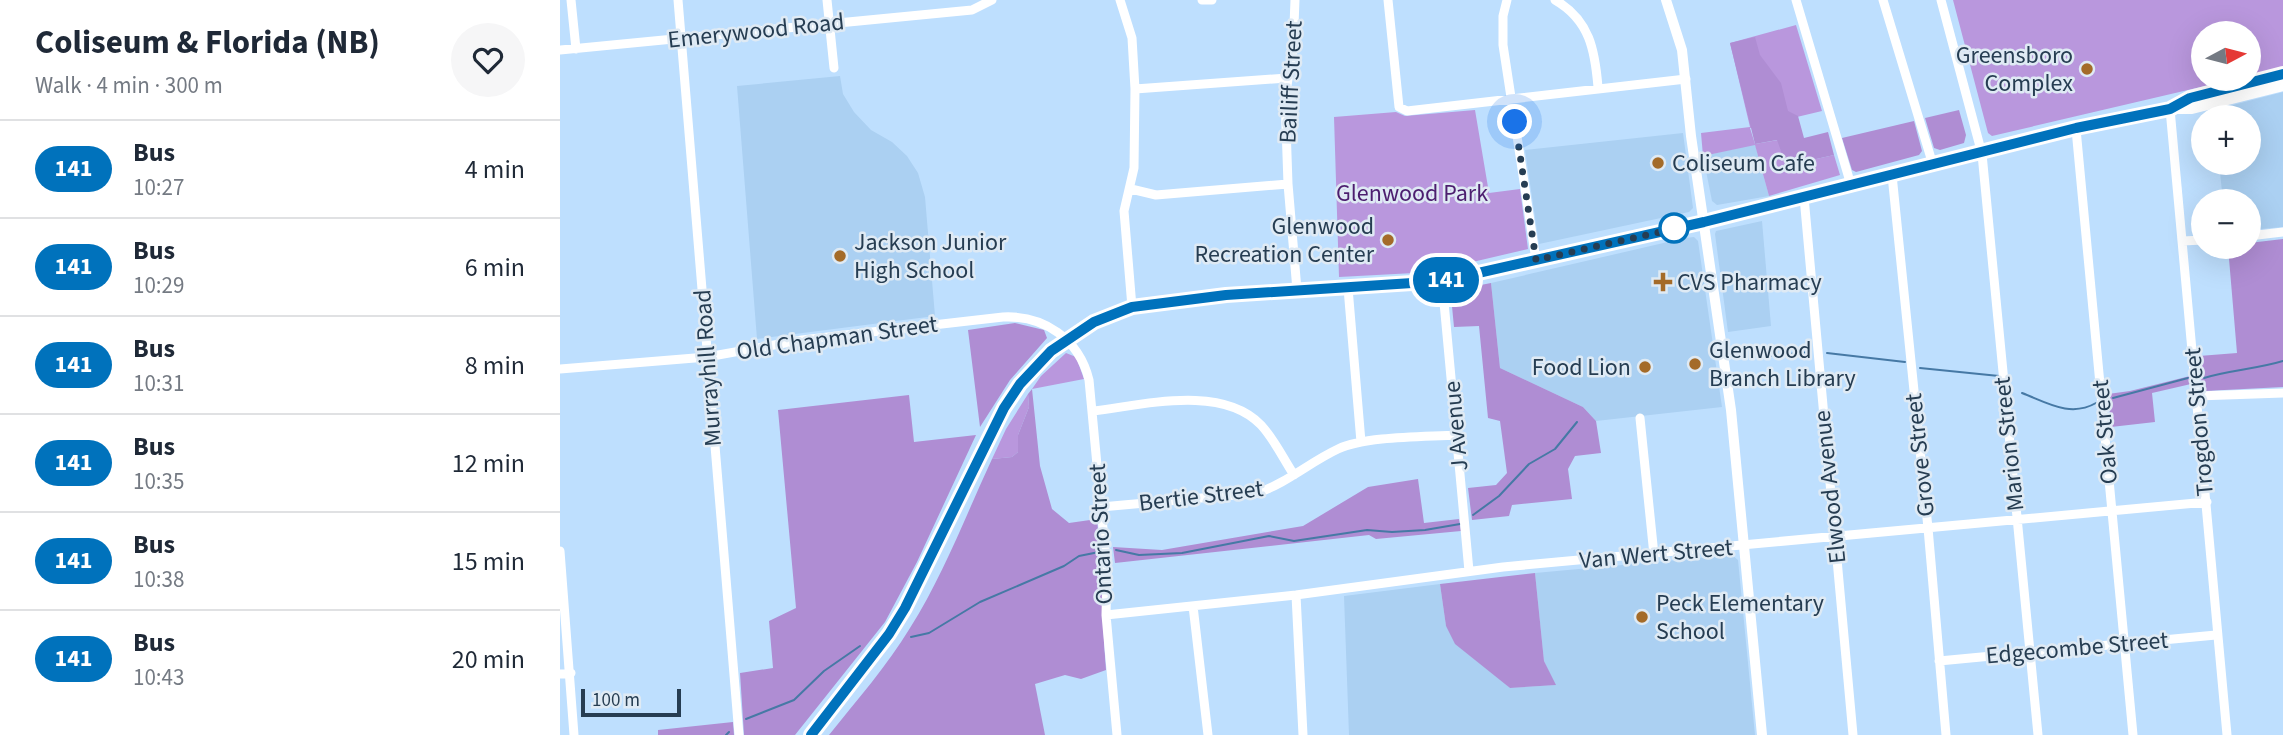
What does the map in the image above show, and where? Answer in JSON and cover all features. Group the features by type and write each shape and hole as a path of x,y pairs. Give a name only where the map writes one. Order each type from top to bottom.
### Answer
{"main road":[{"path":"1666,0 1678,32 1686,79 1731,410 1762,735"},
{"path":"2170,109 2190,98 2283,74"},
{"path":"811,735 889,634 905,608 1004,408 1020,384 1066,340 1094,322 1132,307 1226,295 1443,281 1704,222 1982,154 2076,128 2170,109 2192,109 2283,86"}],"street":[{"path":"571,0 576,48"},
{"name":"Murrayhill Road","path":"678,0 739,735"},
{"path":"827,0 834,68"},
{"name":"Emerywood Road","path":"560,50 972,10 992,0"},
{"path":"1119,0 1132,38 1135,89 1134,168 1124,211 1132,307"},
{"path":"1202,0 1212,0"},
{"name":"Bailiff Street","path":"1295,0 1293,50 1287,78 1288,184 1297,290"},
{"path":"1388,0 1399,107 1407,111 1686,79"},
{"path":"1507,0 1503,16 1503,45 1536,260"},
{"path":"1555,0 1565,5 1581,23 1590,39 1595,53 1598,87"},
{"path":"1796,0 1852,185"},
{"path":"1883,0 1933,165"},
{"name":"Marion Street","path":"1941,0 1982,154 2038,735"},
{"path":"1135,89 1287,78"},
{"name":"Trogdon Street","path":"2170,109 2227,735"},
{"name":"Oak Street","path":"2076,128 2133,735"},
{"name":"Grove Street","path":"1892,175 1946,735"},
{"path":"1131,189 1156,195 1288,184"},
{"name":"Elwood Avenue","path":"1804,197 1853,735"},
{"path":"2261,235 2283,232"},
{"path":"2183,241 2191,241"},
{"name":"J Avenue","path":"1443,281 1469,571"},
{"path":"1348,288 1361,442"},
{"name":"Old Chapman Street","path":"560,369 707,357 802,340 1014,317 1043,323 1066,340"},
{"name":"Ontario Street","path":"1066,340 1077,350 1087,370 1094,411 1107,571 1105,615 1117,735"},
{"path":"2197,396 2283,393"},
{"path":"1094,411 1191,400 1214,401 1248,414 1261,425 1294,475"},
{"path":"1640,418 1654,555"},
{"name":"Bertie Street","path":"1101,507 1257,493 1274,487 1340,447 1361,442 1456,435"},
{"name":"Van Wert Street","path":"1105,615 1296,595 1469,571 2207,502"},
{"path":"560,551 574,735"},
{"path":"1296,595 1303,735"},
{"path":"1194,606 1208,735"},
{"name":"Edgecombe Street","path":"1939,661 2216,635"},
{"path":"560,674 571,673"}],"shaded area":[{"path":"1755,37 1760,55 1781,83 1788,111 1798,116 1804,138 1828,132 1834,155 1794,164 1785,162 1777,140 1755,144 1730,43"},
{"name":"Jackson Junior High School","path":"840,76 843,94 854,112 871,130 892,142 907,156 918,173 925,197 935,316 757,339 737,86"},
{"path":"2283,92 2283,227 2261,229 2261,189 2222,189 2220,175 2261,175 2261,105 2233,105"},
{"path":"1959,110 1966,135 1964,143 1940,150 1934,148 1925,118"},
{"path":"1914,121 1922,151 1919,155 1856,172 1852,170 1842,138"},
{"path":"1683,133 1693,208 1689,212 1539,244 1525,150"},
{"path":"1755,144 1769,196 1717,205 1712,201 1703,156"},
{"path":"1762,221 1771,326 1728,332 1715,234 1716,231"},
{"path":"1694,237 1698,241 1722,407 1596,421 1583,407 1500,368 1491,283"},
{"path":"2283,239 2283,387 2205,391 2202,389 2199,356 2237,353 2229,259 2261,259 2261,242"},
{"path":"1491,283 1500,368 1583,407 1596,421 1601,453 1575,456 1568,469 1572,499 1512,505 1509,516 1472,520 1468,488 1496,485 1507,473 1500,421 1488,418 1479,326 1454,327 1451,296 1455,290"},
{"path":"1015,323 1044,330 1047,338 1010,380 980,427 968,330"},
{"path":"2190,376 2191,384 2152,393 2155,422 2111,427 2108,394"},
{"path":"1032,389 1040,466 1052,509 1069,523 1097,519 1106,670 1081,679 1065,675 1035,684 1045,735 829,735 892,656 922,608 992,459 1012,457 1018,452 1018,435 1029,407 1028,394"},
{"path":"909,395 914,442 976,435 917,562 885,622 795,735 744,735 740,673 773,668 769,621 796,608 778,410"},
{"path":"1418,479 1424,523 1459,519 1461,531 1376,539 1369,535 1115,563 1113,547 1162,550 1303,526 1368,487"},
{"path":"1732,555 1738,560 1755,735 1349,735 1344,596 1440,584 1446,626 1510,688 1555,685 1544,661 1535,573"},
{"path":"1535,573 1544,661 1556,685 1510,688 1455,644 1446,626 1440,584"},
{"path":"733,722 734,735 658,735 658,730"}],"green space":[{"name":"Greensboro Complex","path":"1953,0 2283,0 2283,67 2261,72 2261,21 2191,21 2191,89 1992,136 1988,133"},
{"path":"1796,25 1822,111 1750,128 1755,144 1778,140 1794,164 1834,155 1840,175 1769,196 1755,145 1703,156 1701,133 1750,127 1730,43"},
{"name":"Glenwood Park","path":"1475,110 1489,193 1520,189 1528,249 1414,273 1339,277 1334,117 1396,112 1405,116"},
{"path":"1066,353 1076,357 1084,379 1032,389 1041,376"},
{"path":"1028,394 1029,407 1018,435 1018,452 1012,457 992,459 1006,429"}],"waterway":[{"path":"1768,356 1811,352"},
{"path":"1827,353 1905,362"},
{"path":"2204,378 2283,361"},
{"path":"1920,368 1999,376"},
{"path":"2113,398 2188,378"},
{"path":"2022,393 2067,409 2096,403"},
{"path":"1473,515 1499,496 1529,464 1555,449 1577,422"},
{"path":"1116,550 1139,555 1182,553 1269,536 1294,541 1367,530 1425,530 1460,524"},
{"path":"911,637 929,633 980,602 1064,566 1079,556 1099,552"},
{"path":"746,719 794,700 824,671 860,646"},
{"path":"726,735 729,732"}],"bus line":[{"name":"141","path":"811,735 834,709 905,608 1004,408 1020,384 1051,351 1094,322 1132,307 1168,301 1443,281 1704,222 1982,154 2076,128 2170,109 2190,98 2283,74"}],"place":[{"name":"Greensboro Complex","path":"2087,69"},
{"name":"Coliseum Cafe","path":"1658,163"},
{"name":"Glenwood Recreation Center","path":"1388,240"},
{"name":"Jackson Junior High School","path":"840,256"},
{"name":"CVS Pharmacy","path":"1663,282"},
{"name":"Glenwood Branch Library","path":"1695,364"},
{"name":"Food Lion","path":"1645,367"},
{"name":"Peck Elementary School","path":"1642,617"}],"route":[{"path":"1515,122 1536,260 1682,227 1674,228"}]}
